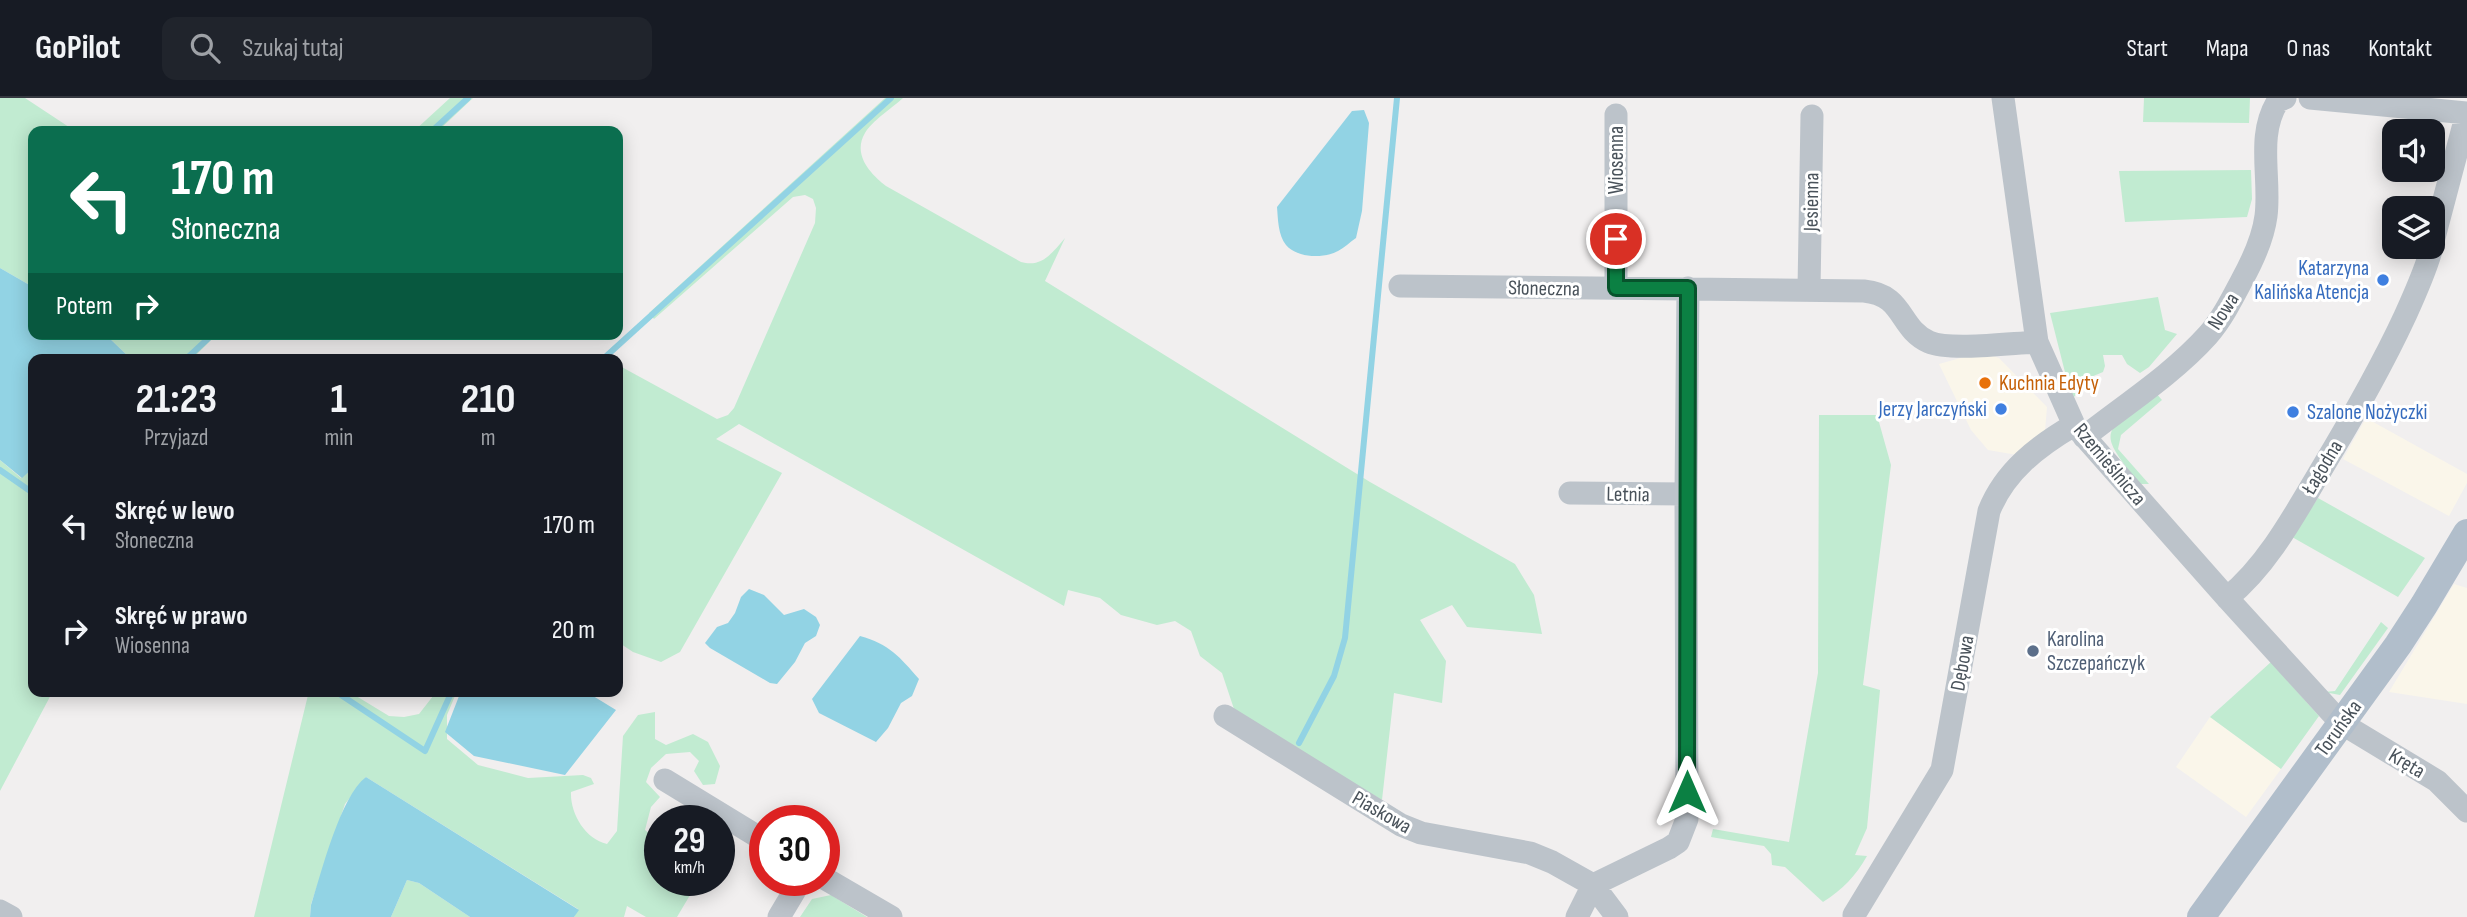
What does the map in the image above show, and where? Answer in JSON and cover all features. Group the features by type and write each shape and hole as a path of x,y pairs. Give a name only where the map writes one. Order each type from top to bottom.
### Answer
{"main road":[{"name":"Toruńska","path":"2201,917 2424,606 2467,533"}],"street":[{"name":"Rzemieślnicza","path":"2003,98 2037,342 2079,431 2341,723"},
{"name":"Nowa","path":"2079,431 2177,365 2210,333 2228,306 2262,235 2267,204 2268,121 2278,100 2285,98"},
{"path":"2310,98 2466,113"},
{"name":"Łagodna","path":"2445,196 2466,113"},
{"name":"Wiosenna","path":"1616,115 1616,288"},
{"name":"Jesienna","path":"1809,289 1812,116"},
{"name":"Łagodna","path":"2227,598 2272,547 2369,389 2412,299 2427,259"},
{"name":"Słoneczna","path":"1400,286 1809,289 1882,293 1916,332 1932,343 1948,345 2037,342"},
{"path":"1577,917 1593,885 1678,842 1687,819 1688,288"},
{"name":"Dębowa","path":"1854,915 1942,771 1989,511 1995,498 2002,484 2046,441 2079,431"},
{"name":"Letnia","path":"1570,493 1686,494"},
{"name":"Piaskowa","path":"1225,716 1401,825 1420,834 1531,853 1552,862 1593,885 1617,917"},
{"name":"Kręta","path":"2341,723 2437,781 2467,811"},
{"path":"666,780 749,831"},
{"path":"840,887 891,917"},
{"path":"779,917 791,896"},
{"path":"0,911 11,917"}],"shaded area":[{"path":"1982,352 1999,358 2047,407 2045,431 2017,455 1988,450 1971,430 1939,364"},
{"path":"2366,418 2467,474 2467,483 2449,516 2343,459"},
{"path":"2454,584 2467,588 2467,704 2389,692"},
{"path":"2210,717 2281,769 2246,817 2176,767"}],"green space":[{"path":"0,98 25,98 67,126 28,126 28,284 0,268"},
{"path":"450,98 473,98 443,126 419,126"},
{"path":"885,98 903,98 877,119 862,141 865,163 886,186 1021,262 1041,261 1065,238 1045,281 1370,482 1515,564 1534,595 1542,634 1467,627 1452,605 1420,620 1446,661 1442,703 1394,693 1382,800 1235,712 1222,673 1200,656 1191,631 1175,621 1157,625 1121,615 1100,598 1068,590 1064,606 739,424 716,439 782,473 680,652 661,662 633,652 623,645 623,368 717,419 728,415 734,408 815,223 816,208 813,199 805,195 793,197 654,319 649,313"},
{"path":"2144,98 2250,98 2249,123 2143,122"},
{"path":"2251,170 2252,199 2247,217 2125,222 2119,171"},
{"path":"2158,297 2165,330 2177,334 2149,367 2140,373 2127,364 2122,355 2103,355 2103,372 2091,377 2074,397 2069,388 2050,313"},
{"path":"111,340 211,340 197,354 126,354"},
{"path":"2155,392 2162,400 2121,435 2118,449 2149,484 2140,484 2116,452 2111,433 2125,416"},
{"path":"1819,415 1877,415 1891,465 1863,685 1880,690 1867,828 1855,855 1867,856 1848,882 1823,902 1785,867 1772,865 1771,854 1764,846 1711,837 1713,829 1789,842 1818,673"},
{"path":"0,460 21,478 28,472 28,697 50,697 0,791"},
{"path":"2318,498 2425,558 2398,597 2292,537"},
{"path":"2381,622 2388,628 2340,695 2324,692 2335,691"},
{"path":"2271,662 2319,716 2281,769 2210,717"},
{"path":"308,697 358,697 389,716 404,717 419,714 432,697 454,697 447,715 447,739 478,765 528,778 583,775 591,778 594,784 571,792 571,800 580,824 592,837 607,844 617,831 623,736 638,715 655,712 655,739 666,745 693,734 708,742 720,766 715,784 703,785 694,771 699,761 690,752 666,754 651,768 646,782 660,797 653,805 644,805 644,896 689,896 677,917 646,917 627,906 624,917 574,917 578,909 366,777 345,804 311,904 310,917 254,917"},
{"path":"407,880 419,883 470,917 391,917"},
{"path":"833,896 867,917 800,917 812,899"}],"water":[{"path":"1364,110 1369,123 1362,211 1356,238 1332,254 1310,256 1297,253 1286,245 1281,237 1277,207 1352,111"},
{"path":"0,268 28,284 28,340 111,340 126,354 28,354 28,473 22,478 0,460"},
{"path":"749,589 764,595 784,615 804,609 816,617 820,625 816,636 805,643 795,662 777,684 770,683 705,643 717,627 728,623 741,597"},
{"path":"860,636 893,652 919,679 912,696 901,703 888,728 876,742 819,713 812,699"},
{"path":"459,697 595,697 616,710 565,775 474,756 445,732"},
{"path":"366,777 579,910 574,917 470,917 419,883 407,880 391,917 310,917 326,855 340,817"}],"waterway":[{"path":"437,126 468,98"},
{"path":"609,354 891,98"},
{"path":"1299,743 1334,676 1345,638 1397,98"},
{"path":"191,354 207,340"},
{"path":"0,470 28,490"},
{"path":"344,697 425,751 449,697"}],"place":[{"name":"Katarzyna Kalińska Atencja","path":"2383,280"},
{"name":"Kuchnia Edyty","path":"1985,383"},
{"name":"Jerzy Jarczyński","path":"2001,409"},
{"name":"Szalone Nożyczki","path":"2293,412"},
{"name":"Karolina Szczepańczyk","path":"2033,651"}],"route":[{"path":"1616,239 1616,288 1688,288 1687,792"}]}
